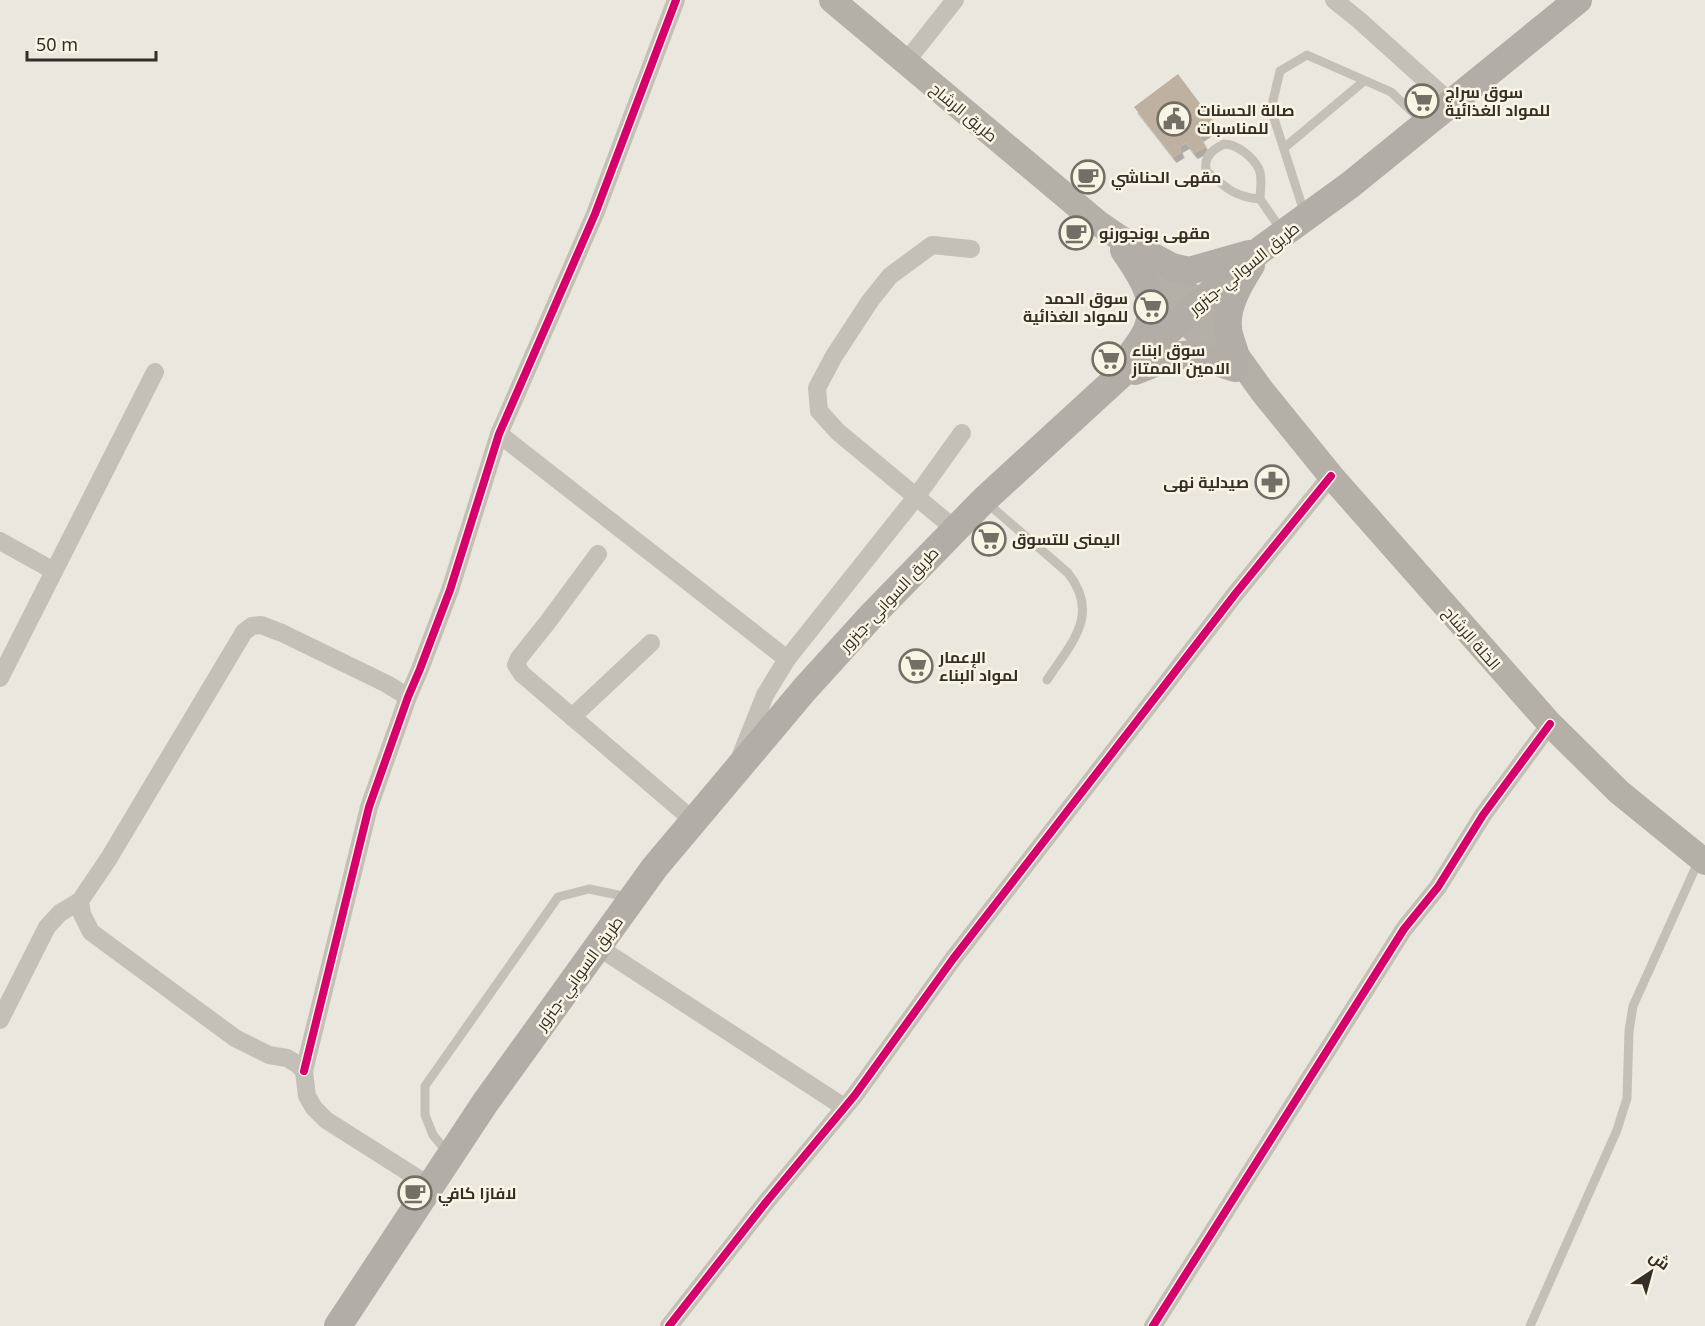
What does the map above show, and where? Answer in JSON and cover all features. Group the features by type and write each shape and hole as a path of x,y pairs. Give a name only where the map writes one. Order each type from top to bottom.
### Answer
{"main road":[{"name":"طريق الرشاح","path":"832,0 1127,247 1191,311"},
{"name":"طريق السواني -جنزور","path":"338,1326 485,1103 655,867 804,690 859,629 984,500 1259,251 1350,184 1578,0"},
{"path":"1127,247 1172,267 1189,271 1259,251"},
{"path":"1114,382 1148,329 1153,312 1145,284 1127,247"},
{"path":"1114,382 1138,369 1173,356 1192,354 1235,361 1228,326 1231,305 1239,285 1259,251"},
{"name":"الخلة الرشاح","path":"1191,311 1262,391 1331,476 1550,724 1619,792 1703,860"}],"street":[{"path":"430,1186 326,1120 314,1108 308,1096 304,1071 369,807 408,697 450,590 499,434 595,214 676,0"},
{"path":"905,63 955,0"},
{"path":"1334,0 1451,103"},
{"path":"955,529 838,432 819,411 817,388 834,356 864,310 890,276 932,245 971,249"},
{"path":"0,678 155,372"},
{"path":"736,771 765,695 787,659 916,497 962,433"},
{"path":"499,434 787,659"},
{"path":"669,1326 844,1107 953,959 1236,593 1331,476"},
{"path":"0,541 54,571"},
{"path":"598,554 516,665 522,674 694,821"},
{"path":"0,1020 47,927 60,913 80,900 109,858 244,632 252,626 261,625 282,633 387,684 408,697"},
{"path":"572,717 651,643"},
{"path":"1153,1326 1404,929 1438,887 1483,815 1550,724"},
{"path":"80,900 82,914 91,932 235,1038 269,1055 287,1058 304,1071"},
{"path":"598,947 844,1107"}],"lane":[{"path":"1294,225 1284,148 1271,109 1280,71 1307,56 1391,92 1425,124"},
{"path":"1284,148 1364,81"},
{"path":"1260,199 1261,177 1258,168 1239,149 1231,144 1224,144 1208,156 1205,163 1206,171 1229,190 1245,198 1260,199 1294,225"},
{"path":"984,500 1068,573 1079,586 1084,608 1080,629 1047,680"},
{"path":"1530,1326 1617,1130 1627,1098 1629,1031 1633,1006 1703,860"},
{"path":"450,1156 434,1135 425,1116 425,1086 551,906 558,897 589,889 633,898"}],"building":[{"path":"1178,74 1216,125 1200,136 1206,147 1194,153 1186,143 1179,147 1181,152 1173,157 1134,107"}],"cycle path":[{"path":"304,1071 369,807 408,697 450,590 499,434 595,214 676,0"},
{"path":"669,1326 767,1201 855,1095 953,959 1236,593 1331,476"},
{"path":"1153,1326 1404,929 1438,887 1483,815 1550,724"}],"place":[{"name":"سوق سراج للمواد الغذائية","path":"1422,101"},
{"name":"صالة الحسنات للمناسبات","path":"1174,119"},
{"name":"مقهى الحناشي","path":"1088,177"},
{"name":"مقهى بونجورنو","path":"1076,233"},
{"name":"سوق الحمد للمواد الغذائية","path":"1151,307"},
{"name":"سوق ابناء الامين الممتاز","path":"1109,359"},
{"name":"صيدلية نهى","path":"1272,482"},
{"name":"اليمنى للتسوق","path":"989,539"},
{"name":"الإعمار لمواد البناء","path":"916,666"},
{"name":"لافازا كافي","path":"415,1193"}]}
